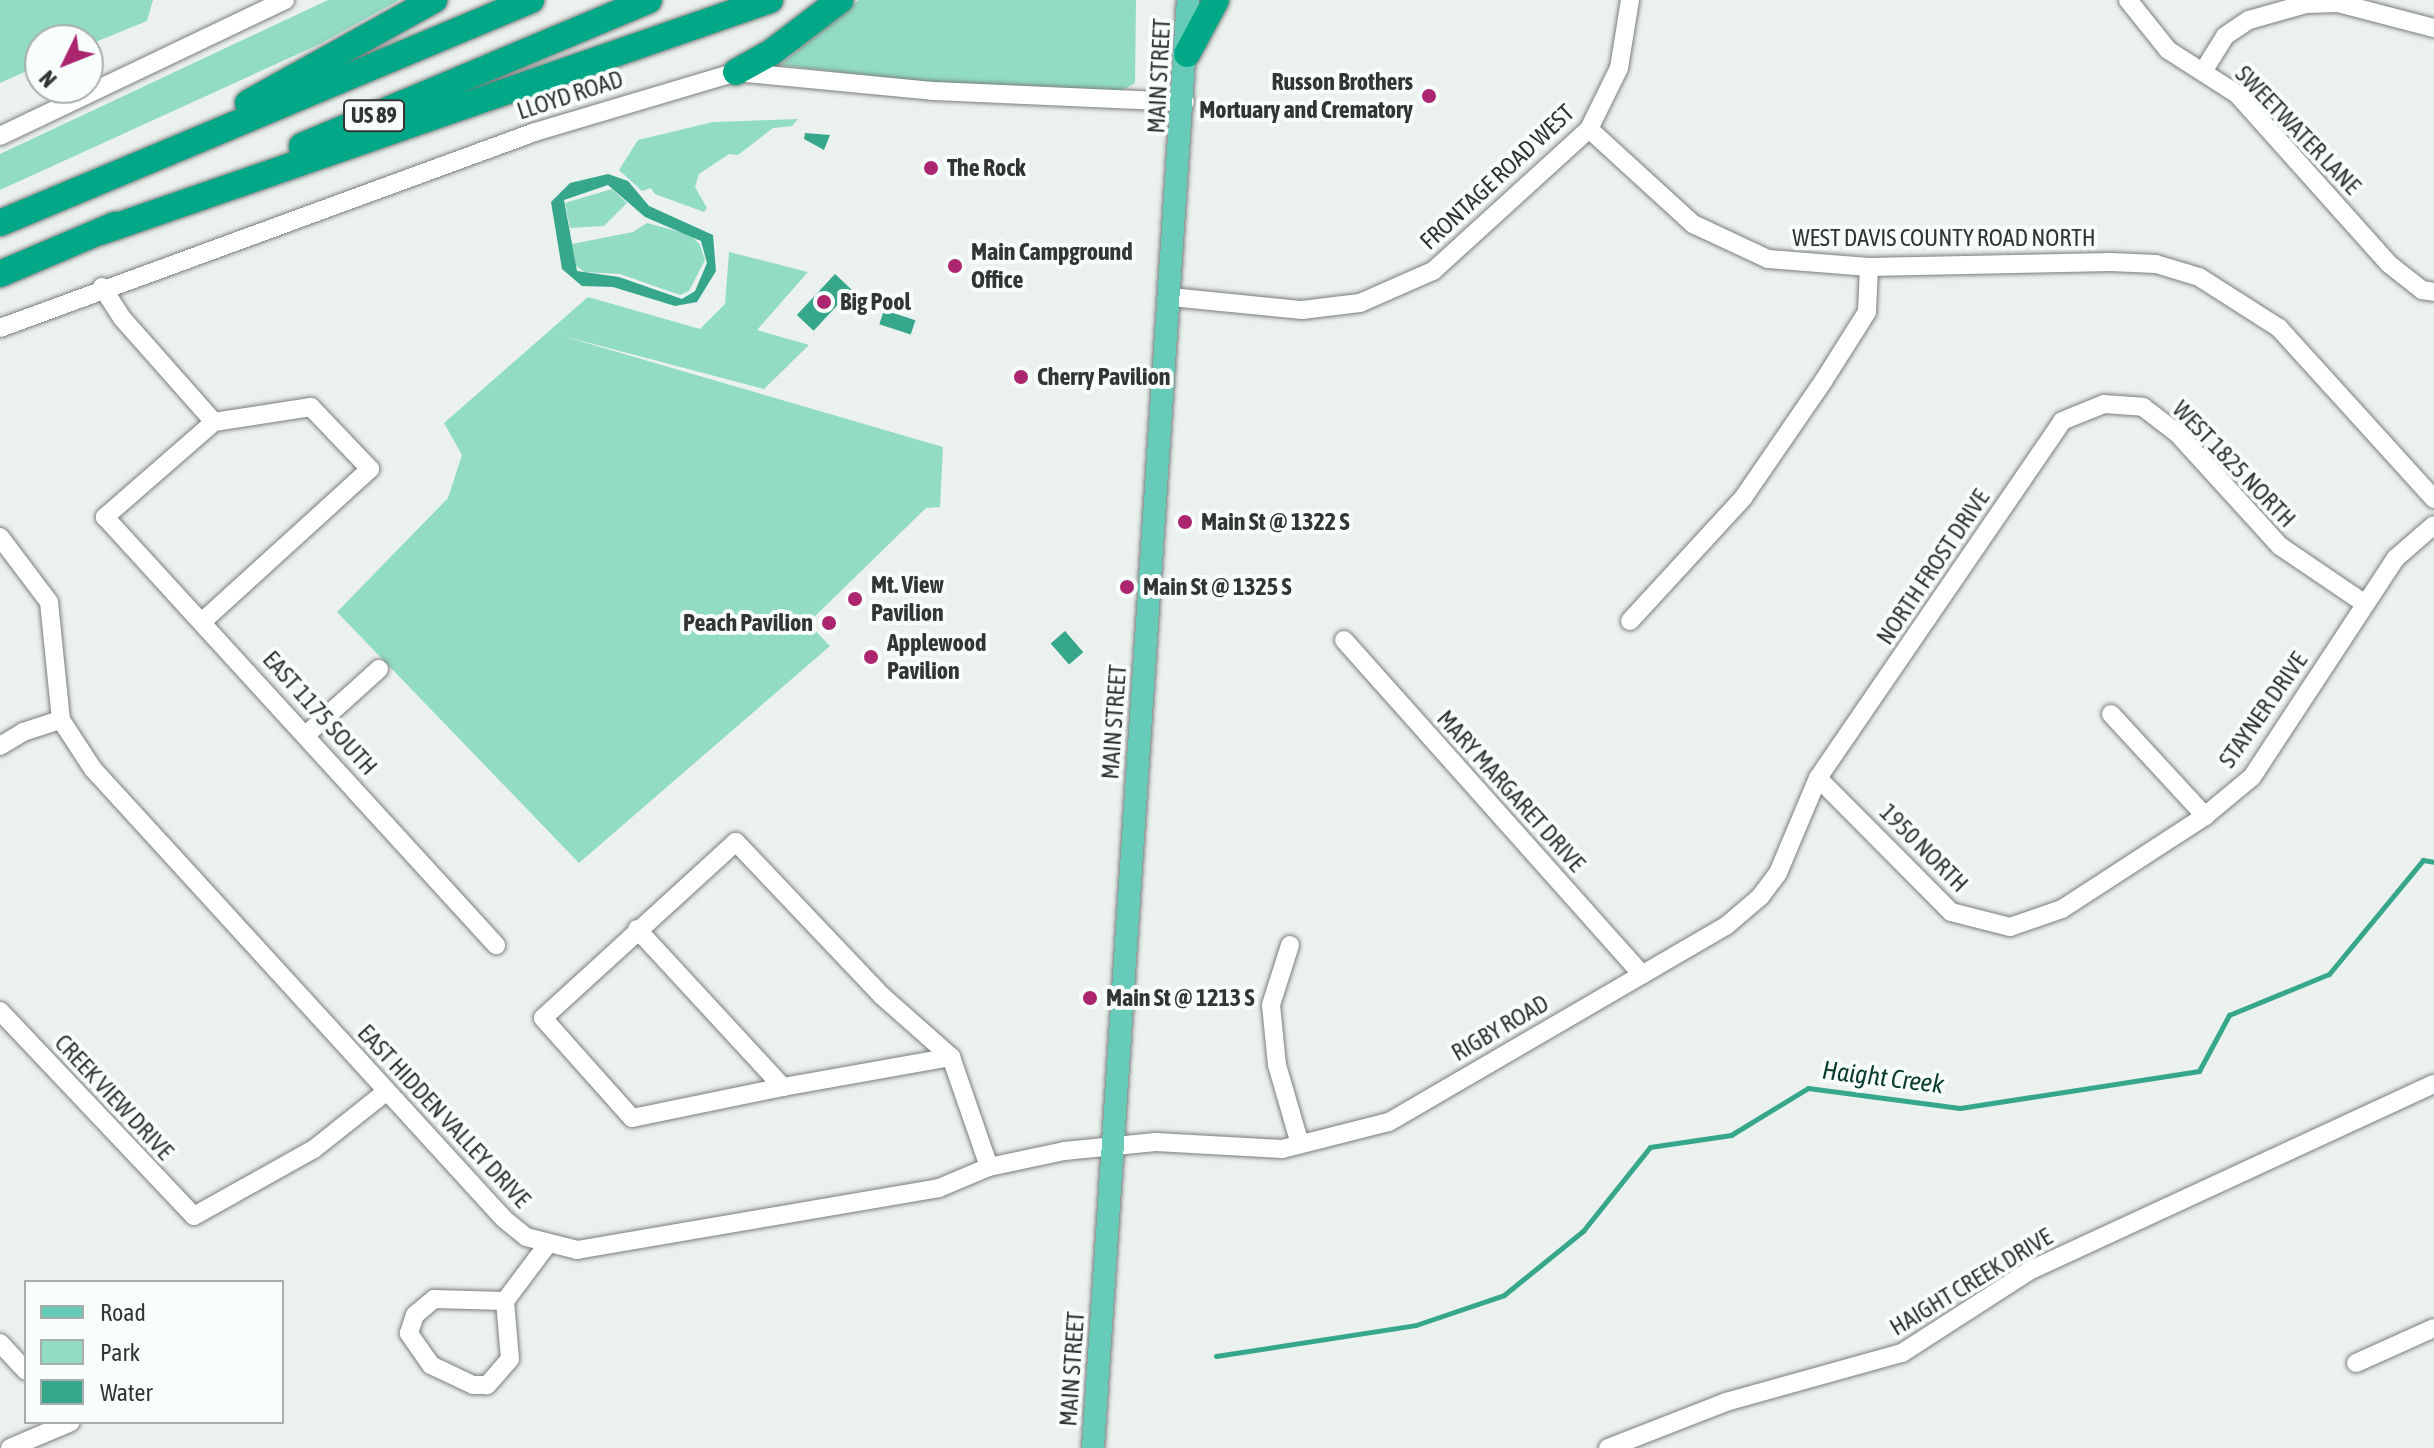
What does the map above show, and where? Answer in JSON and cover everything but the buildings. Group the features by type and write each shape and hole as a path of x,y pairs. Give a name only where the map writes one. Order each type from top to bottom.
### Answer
{"highway":[{"path":"35,208 247,104 434,0"},
{"name":"US 89","path":"0,223 531,0"},
{"name":"US 89","path":"0,274 649,0"},
{"path":"100,232 770,0"},
{"path":"736,72 772,52 840,0"},
{"path":"1187,54 1216,0"}],"main road":[{"name":"MAIN STREET","path":"1093,1448 1111,1144 1185,102 1188,0"}],"street":[{"path":"0,136 285,0"},
{"name":"FRONTAGE ROAD WEST","path":"1171,297 1302,310 1360,303 1391,294 1445,261 1589,129 1619,68 1630,0"},
{"name":"SWEETWATER LANE","path":"2128,0 2168,50 2204,70 2237,94 2389,264 2422,290 2434,292"},
{"path":"2204,70 2225,36 2249,20 2306,4 2338,3 2434,28"},
{"name":"LLOYD ROAD","path":"0,328 102,287 535,132 736,72 932,91 1185,102"},
{"name":"WEST DAVIS COUNTY ROAD NORTH","path":"1589,129 1693,224 1768,259 1869,267 2156,264 2199,277 2279,328 2434,499"},
{"path":"1630,621 1743,498 1824,380 1867,312 1869,267"},
{"path":"102,287 122,318 214,422 311,407 370,469 203,621"},
{"name":"WEST 1825 NORTH","path":"2104,404 2143,407 2155,416 2178,434 2280,546 2364,603"},
{"name":"NORTH FROST DRIVE","path":"1818,778 2062,421 2104,404"},
{"name":"EAST 1175 SOUTH","path":"214,422 105,517 307,734 496,945"},
{"name":"STAYNER DRIVE","path":"2010,927 2062,909 2205,816 2252,777 2396,558 2434,525"},
{"path":"0,537 23,561 49,602 61,720 23,732 0,746"},
{"name":"MARY MARGARET DRIVE","path":"1344,640 1642,974"},
{"path":"307,734 379,669"},
{"path":"2111,714 2205,816"},
{"name":"EAST HIDDEN VALLEY DRIVE","path":"61,720 93,769 504,1219 547,1245 577,1250 774,1219 939,1188 989,1167 1111,1144"},
{"name":"RIGBY ROAD","path":"1111,1144 1156,1142 1261,1150 1300,1144 1389,1122 1726,926 1760,897 1778,873 1818,778"},
{"name":"1950 NORTH","path":"1818,778 1951,912 2010,927"},
{"path":"951,1057 632,1118 543,1018 637,929 736,842 881,995 951,1057 989,1167"},
{"path":"637,929 783,1087"},
{"path":"1290,945 1271,1005 1277,1065 1300,1144"},
{"name":"CREEK VIEW DRIVE","path":"0,1011 194,1216 314,1149 387,1091"},
{"name":"HAIGHT CREEK DRIVE","path":"1608,1448 1726,1402 1902,1353 2031,1270 2434,1084"},
{"path":"505,1301 434,1299 415,1315 409,1333 431,1365 473,1385 487,1385 510,1359 505,1301 547,1245"},
{"path":"2356,1363 2434,1328"},
{"path":"0,1343 24,1369"},
{"path":"10,1448 66,1424"}],"green space":[{"path":"0,0 153,0 147,21 104,38 104,24 24,24 24,72 0,83"},
{"path":"328,0 399,0 320,44 0,190 0,154"},
{"path":"859,0 1136,0 1135,83 1121,91 956,86 780,65"},
{"path":"798,119 792,126 773,128 738,155 729,154 699,174 695,187 707,208 704,212 655,194 651,188 642,191 619,170 638,140 713,122"},
{"path":"612,189 627,203 604,226 570,228 565,203"},
{"path":"647,223 691,235 700,245 705,260 689,291 680,295 620,274 585,272 576,266 572,244 633,232"},
{"path":"729,252 808,272 757,330 809,345 764,389 559,335 943,447 940,507 926,508 808,623 830,646 579,863 337,612 448,498 462,455 444,423 588,297 700,329 725,304"}],"water":[{"path":"805,133 830,135 824,150 804,139"},
{"path":"608,174 628,181 649,206 713,235 716,271 697,302 675,306 613,287 582,286 562,269 551,202 570,183","holes":["608,185 645,217 701,241 707,263 695,291 682,299 619,277 577,271 564,200"]},
{"name":"Big Pool","path":"835,274 852,290 814,331 797,315"},
{"path":"884,310 915,320 911,334 879,324"},
{"path":"1065,631 1083,652 1069,665 1051,643"}],"waterway":[{"name":"Haight Creek","path":"1216,1356 1416,1325 1504,1295 1583,1231 1650,1147 1731,1135 1808,1088 1960,1108 2199,1071 2229,1015 2329,974 2423,860 2434,862"}],"place":[{"name":"Russon Brothers Mortuary and Crematory","path":"1429,96"},
{"name":"The Rock","path":"931,168"},
{"name":"Main Campground Office","path":"955,266"},
{"name":"Big Pool","path":"824,302"},
{"name":"Cherry Pavilion","path":"1021,377"},
{"name":"Main St @ 1322 S","path":"1185,522"},
{"name":"Main St @ 1325 S","path":"1127,587"},
{"name":"Mt. View Pavilion","path":"855,599"},
{"name":"Peach Pavilion","path":"829,623"},
{"name":"Applewood Pavilion","path":"871,657"},
{"name":"Main St @ 1213 S","path":"1090,998"}]}
